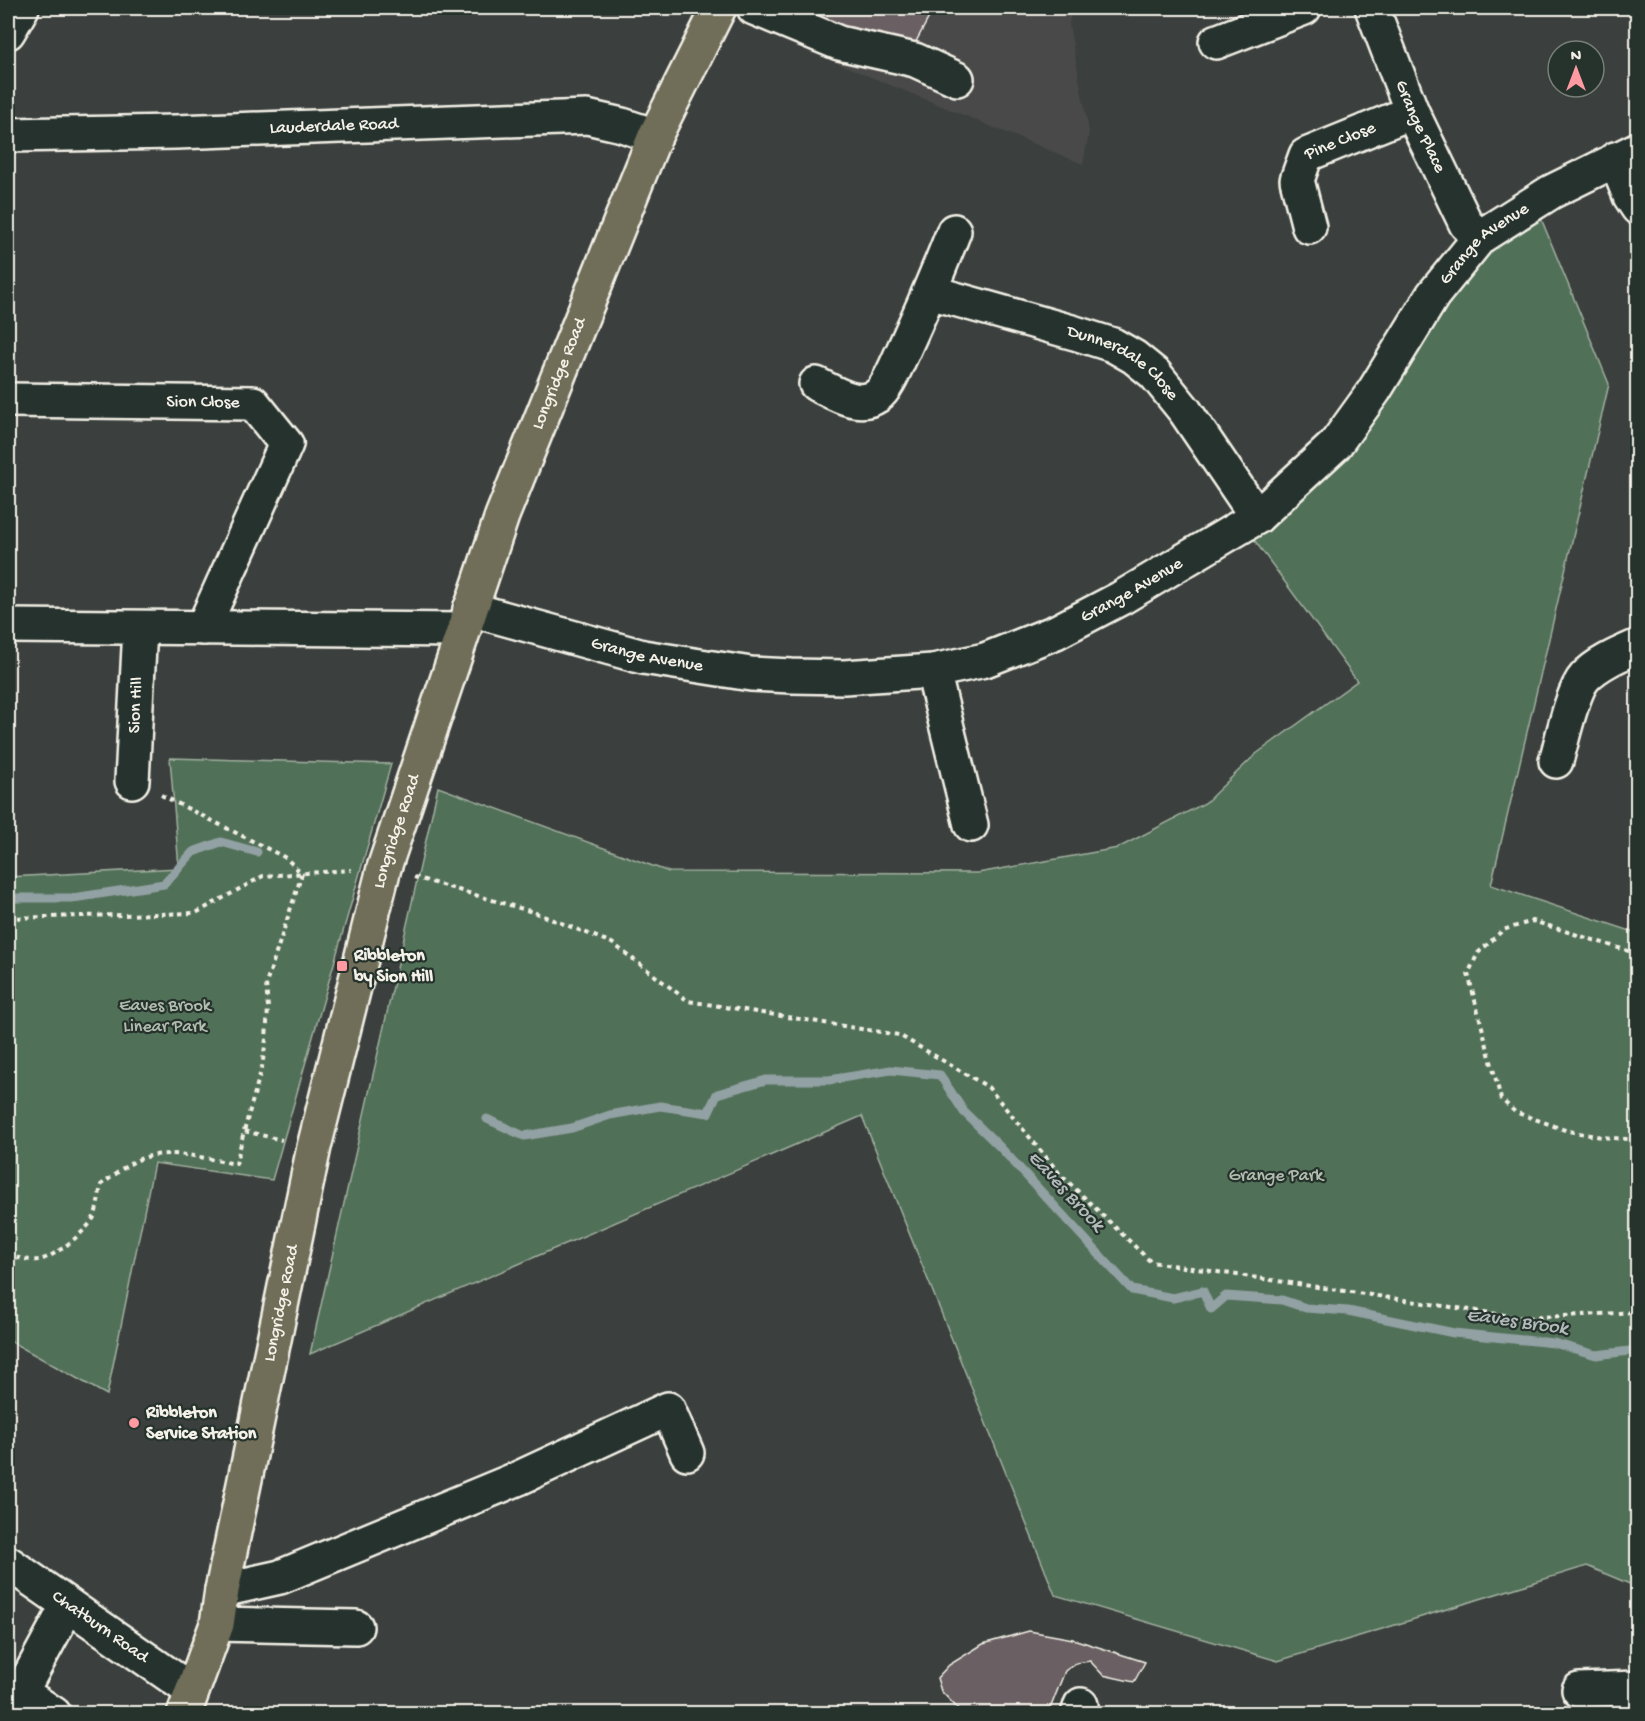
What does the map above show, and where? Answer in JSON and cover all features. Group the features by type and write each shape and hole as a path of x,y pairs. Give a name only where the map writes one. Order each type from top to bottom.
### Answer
{"main road":[{"name":"Longridge Road","path":"188,1702 216,1624 314,1147 384,868 502,516 655,136 719,8"}],"street":[{"path":"8,32 22,8"},
{"path":"754,8 840,43 915,60 957,79"},
{"path":"1216,42 1304,8"},
{"name":"Grange Place","path":"1372,8 1412,112 1466,224 1480,237"},
{"name":"Pine Close","path":"1309,227 1297,180 1306,155 1412,112"},
{"name":"Lauderdale Road","path":"8,135 176,132 587,117 655,136"},
{"path":"1626,154 1630,196 1638,208"},
{"name":"Grange Avenue","path":"467,619 643,657 741,672 844,677 933,671 985,660 1056,632 1121,598 1257,517 1335,445 1374,391 1433,295 1480,237 1551,192 1626,154"},
{"path":"816,384 848,399 863,400 878,396 891,377 930,292 954,231"},
{"name":"Dunnerdale Close","path":"930,292 1113,345 1134,357 1155,374 1185,411 1257,517"},
{"name":"Sion Close","path":"8,400 253,403 286,444 203,628"},
{"path":"8,626 203,628 467,619"},
{"name":"Sion Hill","path":"132,781 140,628"},
{"path":"1556,761 1575,696 1584,677 1615,656 1638,646"},
{"path":"933,671 971,825"},
{"path":"222,1590 280,1577 519,1478 668,1409 687,1453"},
{"name":"Chatburn Road","path":"8,1563 68,1605 188,1702"},
{"path":"54,1713 21,1692 68,1605"},
{"path":"216,1624 356,1627"},
{"path":"1579,1690 1638,1688"}],"path":[{"path":"132,781 286,858 302,874"},
{"path":"8,918 196,913 263,876 384,868 533,912 612,943 688,1001 899,1035 988,1087 1060,1174 1151,1262 1524,1318 1638,1312"},
{"path":"8,1254 41,1260 65,1246 94,1216 101,1185 144,1157 167,1153 236,1164 262,1067 267,1039 266,984 302,874"},
{"path":"1638,954 1533,921 1503,930 1478,953 1468,974 1501,1099 1515,1112 1568,1131 1638,1140"},
{"path":"244,1131 314,1147"}],"shaded area":[{"path":"772,8 1072,8 1069,25 1089,132 1083,164 774,37"}],"green space":[{"name":"Grange Park","path":"1538,211 1609,384 1491,885 1637,933 1637,1587 1587,1566 1278,1661 1055,1595 862,1116 310,1354 438,787 669,872 978,873 1118,848 1205,803 1256,754 1357,681 1252,537 1461,272"},
{"name":"Eaves Brook Linear Park","path":"170,758 391,764 272,1180 154,1163 107,1395 8,1340 8,877 179,868"}],"building":[{"path":"794,8 934,8 912,49 883,35 876,48"},
{"path":"1029,1631 1073,1639 1145,1662 1134,1682 1103,1675 1090,1661 1076,1663 1065,1671 1048,1714 963,1714 941,1691 937,1678 949,1665 983,1644"}],"waterway":[{"path":"8,898 73,898 164,884 193,852 221,842 257,852"},
{"name":"Eaves Brook","path":"487,1119 524,1136 572,1128 610,1115 660,1106 708,1113 717,1094 766,1080 829,1080 891,1070 940,1075 964,1112 999,1146 1132,1290 1173,1298 1203,1291 1211,1309 1226,1296 1282,1300 1306,1308 1348,1311 1454,1333 1554,1343 1596,1355 1638,1350"}],"place":[{"name":"Ribbleton by Sion Hill","path":"342,966"},
{"name":"Ribbleton Service Station","path":"134,1423"}]}
